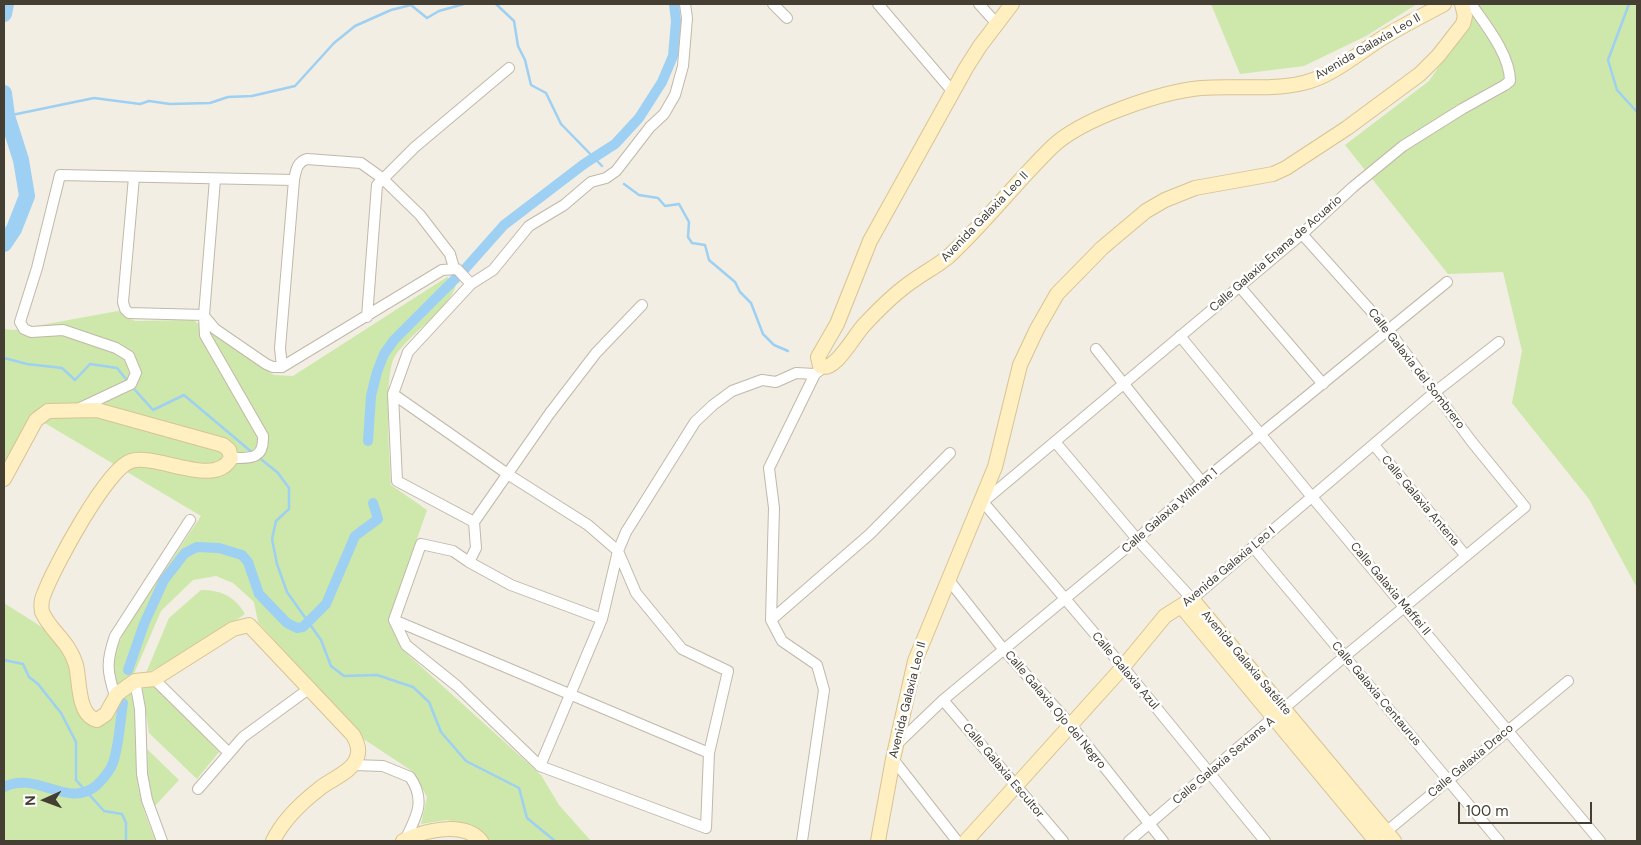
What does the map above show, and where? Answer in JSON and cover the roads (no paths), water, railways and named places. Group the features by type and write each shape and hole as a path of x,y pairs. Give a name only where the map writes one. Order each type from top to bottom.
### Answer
{"street":[{"path":"474,522 397,481 393,394 408,352 471,284 493,270 529,226 564,204 590,182 606,178 616,171 650,127 664,114 675,95 683,66 687,18 685,4"},
{"path":"773,4 788,18"},
{"path":"878,4 953,92"},
{"path":"980,4 997,24"},
{"path":"802,841 824,690 817,665 782,640 771,620 774,508 769,468 820,371 818,357 837,324 862,258 980,46 1012,4"},
{"name":"Avenida Galaxia Leo II","path":"820,371 836,363 854,335 892,297 950,255 1053,146 1080,128 1113,113 1176,92 1201,88 1281,86 1310,80 1332,71 1386,36 1444,4"},
{"name":"Avenida Galaxia Leo II","path":"878,841 894,752 915,661 982,502 1004,437 1020,365 1037,329 1057,294 1146,211 1165,200 1195,188 1273,174 1286,168 1347,128 1420,74 1438,56 1463,24 1466,16 1463,6"},
{"name":"Calle Galaxia Enana de Acuario","path":"982,502 1056,443 1403,146 1510,80 1510,72 1488,28 1474,8 1463,6"},
{"path":"367,317 377,185 382,178 452,114 510,68"},
{"path":"282,367 280,348 294,180 297,167 301,161 308,159 361,163 382,178 420,215 450,254 456,268 471,284"},
{"path":"79,409 131,384 136,373 133,362 116,348 63,330 31,332 24,329 20,322 37,268 60,175 294,180"},
{"path":"134,177 123,302 125,309 129,312 204,315 215,329 273,368 282,367 367,317 434,274 456,268"},
{"path":"215,179 204,315 205,335 263,436 263,446 259,453 251,458 231,458"},
{"name":"Calle Galaxia del Sombrero","path":"1302,234 1389,331 1525,507"},
{"name":"Calle Galaxia Wilman 1","path":"894,752 943,700 1137,540 1202,482 1447,282"},
{"path":"1240,287 1323,384"},
{"path":"469,562 476,548 474,522 550,413 590,360 642,305"},
{"name":"Calle Galaxia Maffei II","path":"1180,336 1260,435 1600,841"},
{"name":"Avenida Galaxia Leo I","path":"966,841 1123,667 1165,616 1187,603 1254,548 1435,392 1499,342"},
{"path":"1096,349 1202,482"},
{"path":"540,766 569,693 602,619 618,552 626,532 695,422 732,391 762,380 776,382 796,373 820,371"},
{"path":"393,394 508,475 588,525 618,552 636,594 682,649 728,671 709,753 706,828 540,766 457,686 406,645 394,620 421,544 452,551 511,585 602,619"},
{"path":"4,479 36,420 48,411 79,409 129,418 223,445 229,450 231,458 228,464 217,470 188,468 143,460 130,461 121,466 87,512 53,574 43,594 42,612 69,648 75,663 86,715 90,718 101,719 106,714 115,696 135,681 154,679 233,629 249,625 354,735 358,745 358,757 353,765 319,788 302,804 284,823 273,841"},
{"name":"Avenida Galaxia Satélite","path":"1056,443 1381,839"},
{"name":"Calle Galaxia Antena","path":"1374,445 1466,556"},
{"path":"771,620 870,534 950,453"},
{"name":"Calle Galaxia Azul","path":"982,502 1064,601 1123,667 1265,841"},
{"name":"Calle Galaxia Sextans A","path":"1129,841 1344,657 1525,507"},
{"path":"115,696 108,674 108,658 115,636 190,520"},
{"name":"Calle Galaxia Centaurus","path":"1254,548 1499,841"},
{"name":"Calle Galaxia Ojo del Negro","path":"948,579 1004,650 1071,725 1163,841"},
{"path":"394,620 709,753"},
{"path":"154,679 229,753"},
{"path":"135,681 140,709 142,774 146,800 162,841"},
{"name":"Calle Galaxia Draco","path":"1381,839 1508,729 1568,681"},
{"path":"198,788 243,737 310,688"},
{"name":"Calle Galaxia Escultor","path":"943,700 1062,841"},
{"path":"894,752 957,841"},
{"path":"353,765 383,766 410,777 420,796 414,820 404,841"},
{"path":"404,841 434,831 460,830 469,832 481,841"}],"waterway":[{"path":"4,14 6,4"},
{"path":"7,116 94,98 140,104 149,101 170,104 210,103 228,97 252,96 295,86 334,43 355,26 391,10 411,5 427,18 439,11 464,4"},
{"path":"496,4 514,21 518,46 525,60 531,85 546,93 561,124 602,166"},
{"path":"368,441 371,396 384,354 394,340 464,270 504,225 584,164 615,144 639,118 662,82 673,56 676,21 674,4"},
{"path":"1629,4 1608,60 1617,90 1637,112"},
{"path":"4,93 7,116 21,160 27,196 14,229 4,244"},
{"path":"624,184 639,195 658,198 665,206 679,204 689,222 688,237 692,243 705,245 709,260 735,282 740,292 751,303 763,334 774,345 788,351"},
{"path":"4,358 27,364 62,368 75,380 90,364 117,368 126,379"},
{"path":"135,390 153,410 184,395 254,454"},
{"path":"262,460 278,473 289,488 289,509 276,521 272,539 277,564 287,592 321,640 331,666 344,676 377,675 413,687 429,702 441,732 466,761 519,788 527,818 555,841"},
{"path":"128,670 144,624 164,580 185,553 197,547 219,548 242,555 248,562 259,594 287,623 297,628 303,627 326,604 355,536 378,519 373,503"},
{"path":"4,660 23,664 29,677 38,684 61,713 76,742 76,780 104,811 122,814 126,823 126,841"},
{"path":"4,787 16,783 28,783 75,793 86,792 97,785 113,763 123,703"}]}
